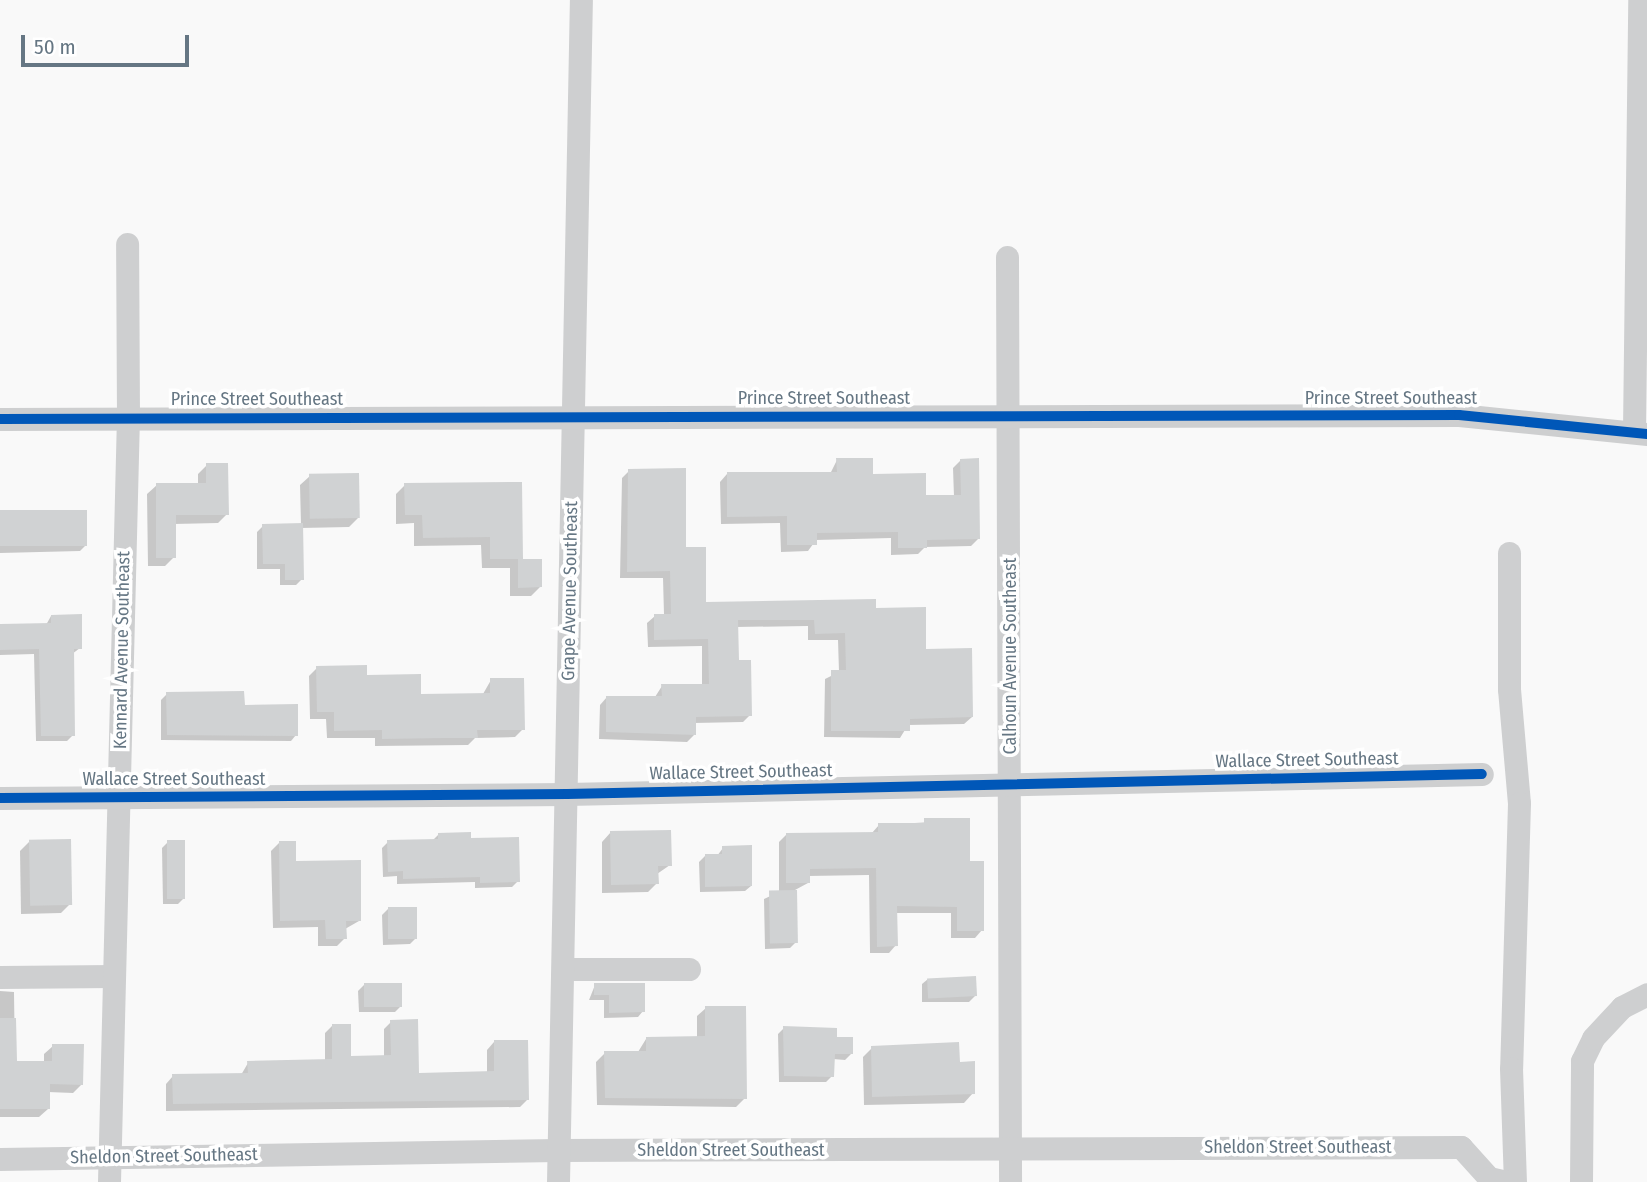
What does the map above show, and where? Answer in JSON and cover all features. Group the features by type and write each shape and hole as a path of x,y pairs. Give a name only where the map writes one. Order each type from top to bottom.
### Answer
{"street":[{"name":"Grape Avenue Southeast","path":"558,1182 581,0"},
{"path":"1639,0 1641,432"},
{"name":"Kennard Avenue Southeast","path":"109,1182 128,416 127,244"},
{"name":"Calhoun Avenue Southeast","path":"1007,257 1010,414 1010,1182"},
{"name":"Prince Street Southeast","path":"0,419 128,416 1459,415 1641,432"},
{"path":"1509,553 1509,689 1519,803 1511,1068 1515,1182"},
{"name":"Wallace Street Southeast","path":"0,798 567,794 1482,774"},
{"path":"564,969 689,969"},
{"path":"0,977 114,976"},
{"path":"1581,1182 1581,1060 1593,1038 1622,1007 1647,994"},
{"name":"Sheldon Street Southeast","path":"0,1159 559,1150 1461,1147 1489,1178 1506,1182"}],"building":[{"path":"836,458 873,458 873,474 926,473 926,495 961,495 960,459 979,458 980,539 927,540 927,548 898,548 898,532 817,533 817,545 787,545 787,516 727,517 727,472 837,472"},
{"path":"206,463 228,463 229,515 176,515 176,558 156,558 156,483 206,483"},
{"path":"686,468 686,547 706,547 706,602 876,599 876,608 926,607 926,649 972,648 973,717 910,719 910,731 831,731 831,670 846,670 845,633 815,634 814,620 738,620 739,660 751,660 752,716 696,717 696,735 606,732 606,696 662,696 661,684 709,684 708,639 654,640 654,614 671,614 670,571 627,572 628,469"},
{"path":"359,473 360,518 310,519 309,474"},
{"path":"522,482 523,559 542,559 542,587 518,588 518,559 490,559 490,537 423,538 422,515 405,515 404,483"},
{"path":"0,510 87,510 87,546 0,546"},
{"path":"303,523 304,580 285,580 285,564 263,564 262,524"},
{"path":"82,614 82,649 74,649 75,736 41,736 39,649 0,650 0,624 51,623 51,615"},
{"path":"367,665 367,675 421,674 421,694 490,693 490,678 524,678 525,730 477,730 478,738 382,739 382,730 334,731 334,712 317,712 316,666"},
{"path":"244,691 245,705 298,704 298,736 167,735 166,692"},
{"path":"924,818 970,818 970,861 984,861 984,931 957,931 957,907 897,906 898,946 877,947 876,868 810,869 810,883 786,883 786,833 878,832 878,823 924,823"},
{"path":"671,830 672,866 658,866 659,884 611,885 610,831"},
{"path":"471,832 471,838 519,837 520,882 480,883 480,877 403,879 403,871 388,872 387,840 438,839 438,833"},
{"path":"71,839 72,905 30,906 29,840"},
{"path":"167,840 185,840 185,899 167,899"},
{"path":"279,841 296,841 296,861 361,860 361,921 346,921 347,939 326,939 325,920 280,921"},
{"path":"752,845 752,886 705,887 705,854 722,854 722,846"},
{"path":"769,890 797,890 798,943 770,943"},
{"path":"388,907 417,907 417,939 388,939"},
{"path":"976,976 977,996 928,999 927,979"},
{"path":"364,983 402,983 402,1007 364,1007"},
{"path":"594,983 645,983 645,1012 609,1013 609,995 594,995"},
{"path":"705,1006 746,1006 747,1099 605,1098 604,1051 646,1051 646,1037 705,1036"},
{"path":"0,1018 16,1018 17,1061 52,1061 52,1044 84,1044 83,1085 50,1084 50,1109 0,1109"},
{"path":"418,1019 419,1073 494,1071 494,1040 528,1040 529,1100 173,1104 172,1074 248,1073 247,1061 332,1059 332,1024 351,1024 351,1056 391,1055 390,1020"},
{"path":"783,1026 837,1028 837,1037 853,1037 853,1054 835,1054 834,1077 784,1076"},
{"path":"959,1042 960,1062 975,1061 975,1094 872,1097 871,1046"}],"cycle path":[{"path":"0,419 1459,415 1647,434"},
{"path":"0,798 567,794 1482,774"}]}
